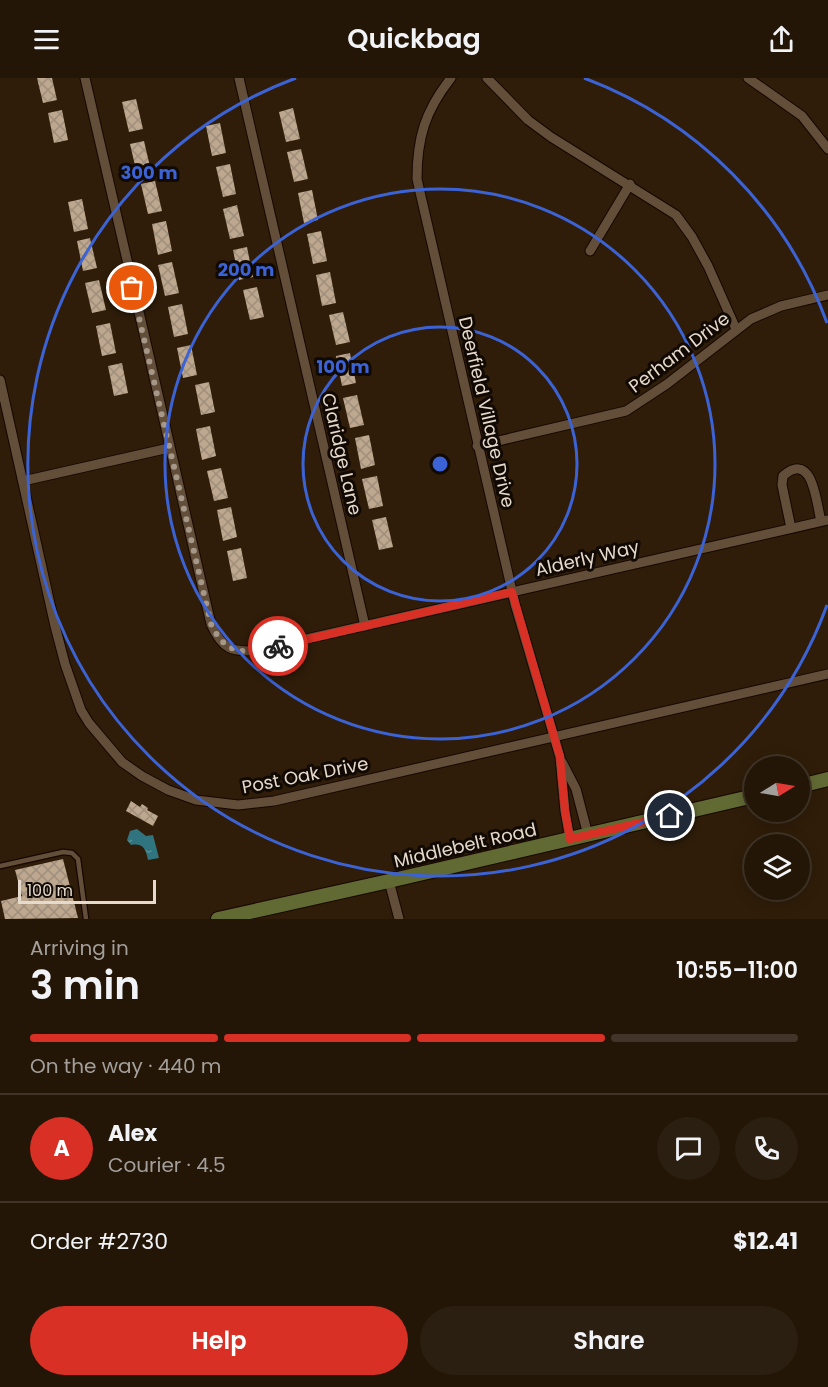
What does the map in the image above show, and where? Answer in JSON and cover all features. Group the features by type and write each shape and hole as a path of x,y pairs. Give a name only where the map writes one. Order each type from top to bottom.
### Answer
{"street":[{"name":"Alderly Way","path":"85,78 211,624 222,644 243,652 258,650 365,626 791,528 825,520 810,477 798,468 790,470 783,476 782,485 791,528"},
{"name":"Claridge Lane","path":"239,78 365,626"},
{"name":"Deerfield Village Drive","path":"451,78 438,94 426,117 417,160 417,179 512,592 560,757 570,839"},
{"path":"487,78 528,120 551,137 630,184 676,215 692,237 708,266 736,329"},
{"path":"748,78 802,116 828,149"},
{"path":"590,251 630,184"},
{"name":"Perham Drive","path":"477,446 626,411 667,384 736,329 760,314 828,294"},
{"name":"Post Oak Drive","path":"0,380 65,664 81,710 122,762 168,790 196,800 238,805 274,801 828,675"},
{"path":"23,481 169,448"},
{"name":"Deerfield Village Drive","path":"560,757 576,789 588,835"},
{"path":"810,784 828,779"},
{"name":"Middlebelt Road","path":"218,919 744,797"},
{"path":"389,881 399,919"}],"lane":[{"path":"0,866 63,852 72,853 78,859 87,919"}],"water":[{"path":"137,829 146,836 153,835 159,858 148,860 143,848 131,845 127,840 130,831"}],"building":[{"path":"37,78 52,78 57,100 43,103"},
{"path":"136,99 143,129 129,132 122,102"},
{"path":"293,108 300,139 286,142 279,112"},
{"path":"62,110 68,140 54,143 48,113"},
{"path":"220,123 226,153 212,156 206,126"},
{"path":"144,141 151,171 137,174 130,144"},
{"path":"301,149 308,179 294,182 287,152"},
{"path":"230,164 236,194 223,197 216,167"},
{"path":"155,181 162,211 148,214 141,184"},
{"path":"312,190 318,220 304,223 298,193"},
{"path":"82,199 88,229 74,232 68,202"},
{"path":"237,205 244,236 230,239 223,209"},
{"path":"166,221 172,251 158,255 152,224"},
{"path":"321,231 327,261 313,264 307,234"},
{"path":"90,238 97,268 83,271 77,241"},
{"path":"247,247 253,277 239,280 233,250"},
{"path":"172,262 179,293 165,296 158,265"},
{"path":"330,272 336,303 322,306 316,275"},
{"path":"99,280 106,310 92,313 85,283"},
{"path":"257,287 264,317 250,320 243,290"},
{"path":"182,304 188,334 174,337 168,307"},
{"path":"343,312 350,342 336,345 329,315"},
{"path":"110,323 116,353 102,356 96,326"},
{"path":"191,345 197,375 183,378 177,348"},
{"path":"350,353 356,383 342,386 336,356"},
{"path":"122,363 128,393 114,396 108,366"},
{"path":"209,382 215,412 201,415 195,385"},
{"path":"357,395 364,425 350,428 343,398"},
{"path":"210,426 216,456 202,460 196,429"},
{"path":"369,435 375,465 361,469 355,438"},
{"path":"221,468 228,498 214,501 207,471"},
{"path":"377,476 383,506 369,509 362,479"},
{"path":"231,507 237,537 223,541 217,510"},
{"path":"386,517 393,547 379,550 372,520"},
{"path":"241,548 247,578 233,581 227,551"},
{"path":"131,801 140,807 142,804 158,816 153,826 126,811"},
{"path":"63,859 78,918 5,919 1,901 22,896 15,870"}],"way so far":[{"path":"132,288 211,624 222,644 233,650 243,652 278,646"}],"route":[{"path":"278,646 512,592 560,757 570,839 670,816"}]}
